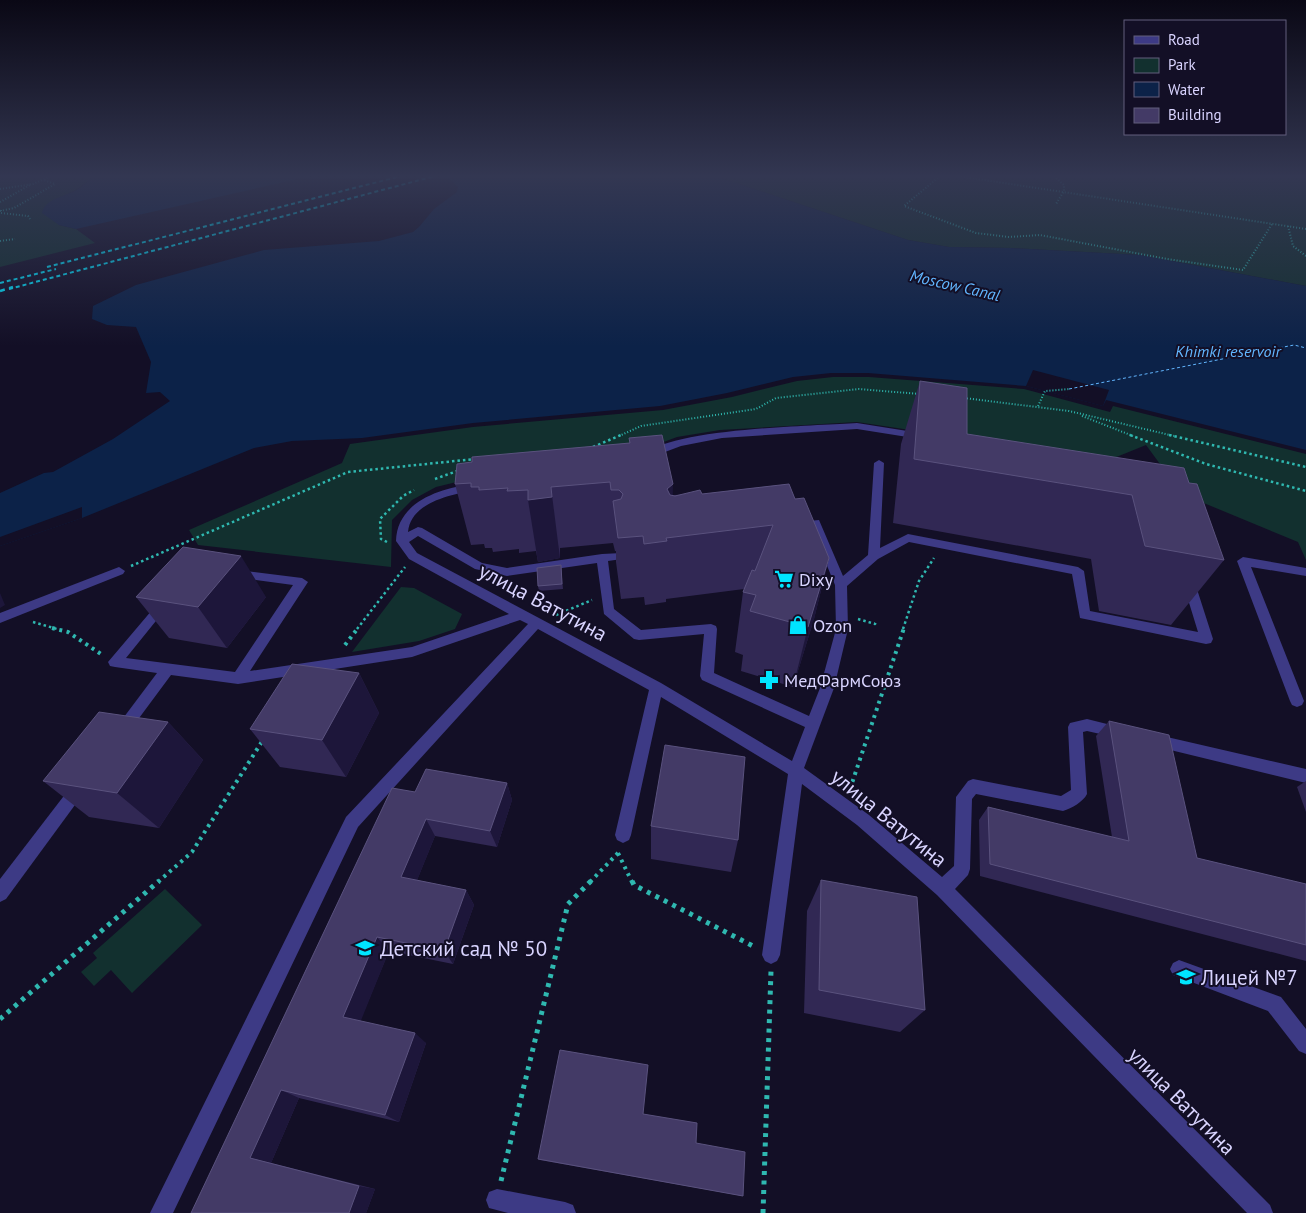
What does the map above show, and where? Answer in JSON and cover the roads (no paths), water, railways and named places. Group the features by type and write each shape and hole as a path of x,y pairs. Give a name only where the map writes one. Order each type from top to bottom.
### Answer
{"street":[{"path":"643,457 678,443 722,435 857,426 932,438"},
{"path":"874,556 879,463"},
{"path":"402,541 404,523 420,506 440,495 469,488 488,486"},
{"path":"772,955 796,771 827,688 842,629 841,585 814,523 788,527"},
{"path":"402,541 418,531 479,566 507,572 618,556"},
{"path":"841,585 874,556 908,538 1078,571 1084,615 1206,639 1185,568"},
{"name":"улица Ватутина","path":"402,541 413,556 656,687 796,771 863,820 944,889 1262,1213"},
{"path":"602,558 608,611 639,635 711,629 707,676 813,724"},
{"path":"1297,701 1244,561 1306,572"},
{"path":"4,617 119,571"},
{"path":"223,573 302,582 238,678"},
{"path":"169,598 115,662 238,678 412,652 529,618"},
{"path":"161,1213 352,822 529,618"},
{"path":"298,684 309,667"},
{"path":"114,740 168,669"},
{"path":"623,834 656,687"},
{"path":"944,889 962,869 964,797 973,786 1062,804 1079,794 1075,727 1088,725 1306,776"},
{"path":"0,893 84,780"},
{"path":"1180,969 1274,1004 1306,1044"},
{"path":"497,1200 565,1213"}],"water":[{"path":"411,233 886,233 908,240 949,247 1011,248 1140,255 1306,286 1306,450 1106,400 1103,406 1026,386 868,373 831,373 793,377 727,393 660,406 473,423 362,438 292,441 254,448 82,518 0,546 0,493 44,473 53,472 113,439 170,401 160,392 146,393 151,362 136,327 107,325 92,319 93,306 136,285 264,250 379,241"}],"railway":[{"path":"47,267 181,233"},
{"path":"9,289 222,233"},
{"path":"0,283 56,269"},
{"path":"0,291 13,287"}],"place":[{"name":"Dixy","path":"784,579"},
{"name":"Ozon","path":"798,625"},
{"name":"МедФармСоюз","path":"769,680"},
{"name":"Детский сад № 50","path":"365,948"},
{"name":"Лицей №7","path":"1186,977"}],"water label":[{"name":"Moscow Canal","path":"955,285"},
{"name":"Khimki reservoir","path":"1228,351"}]}
